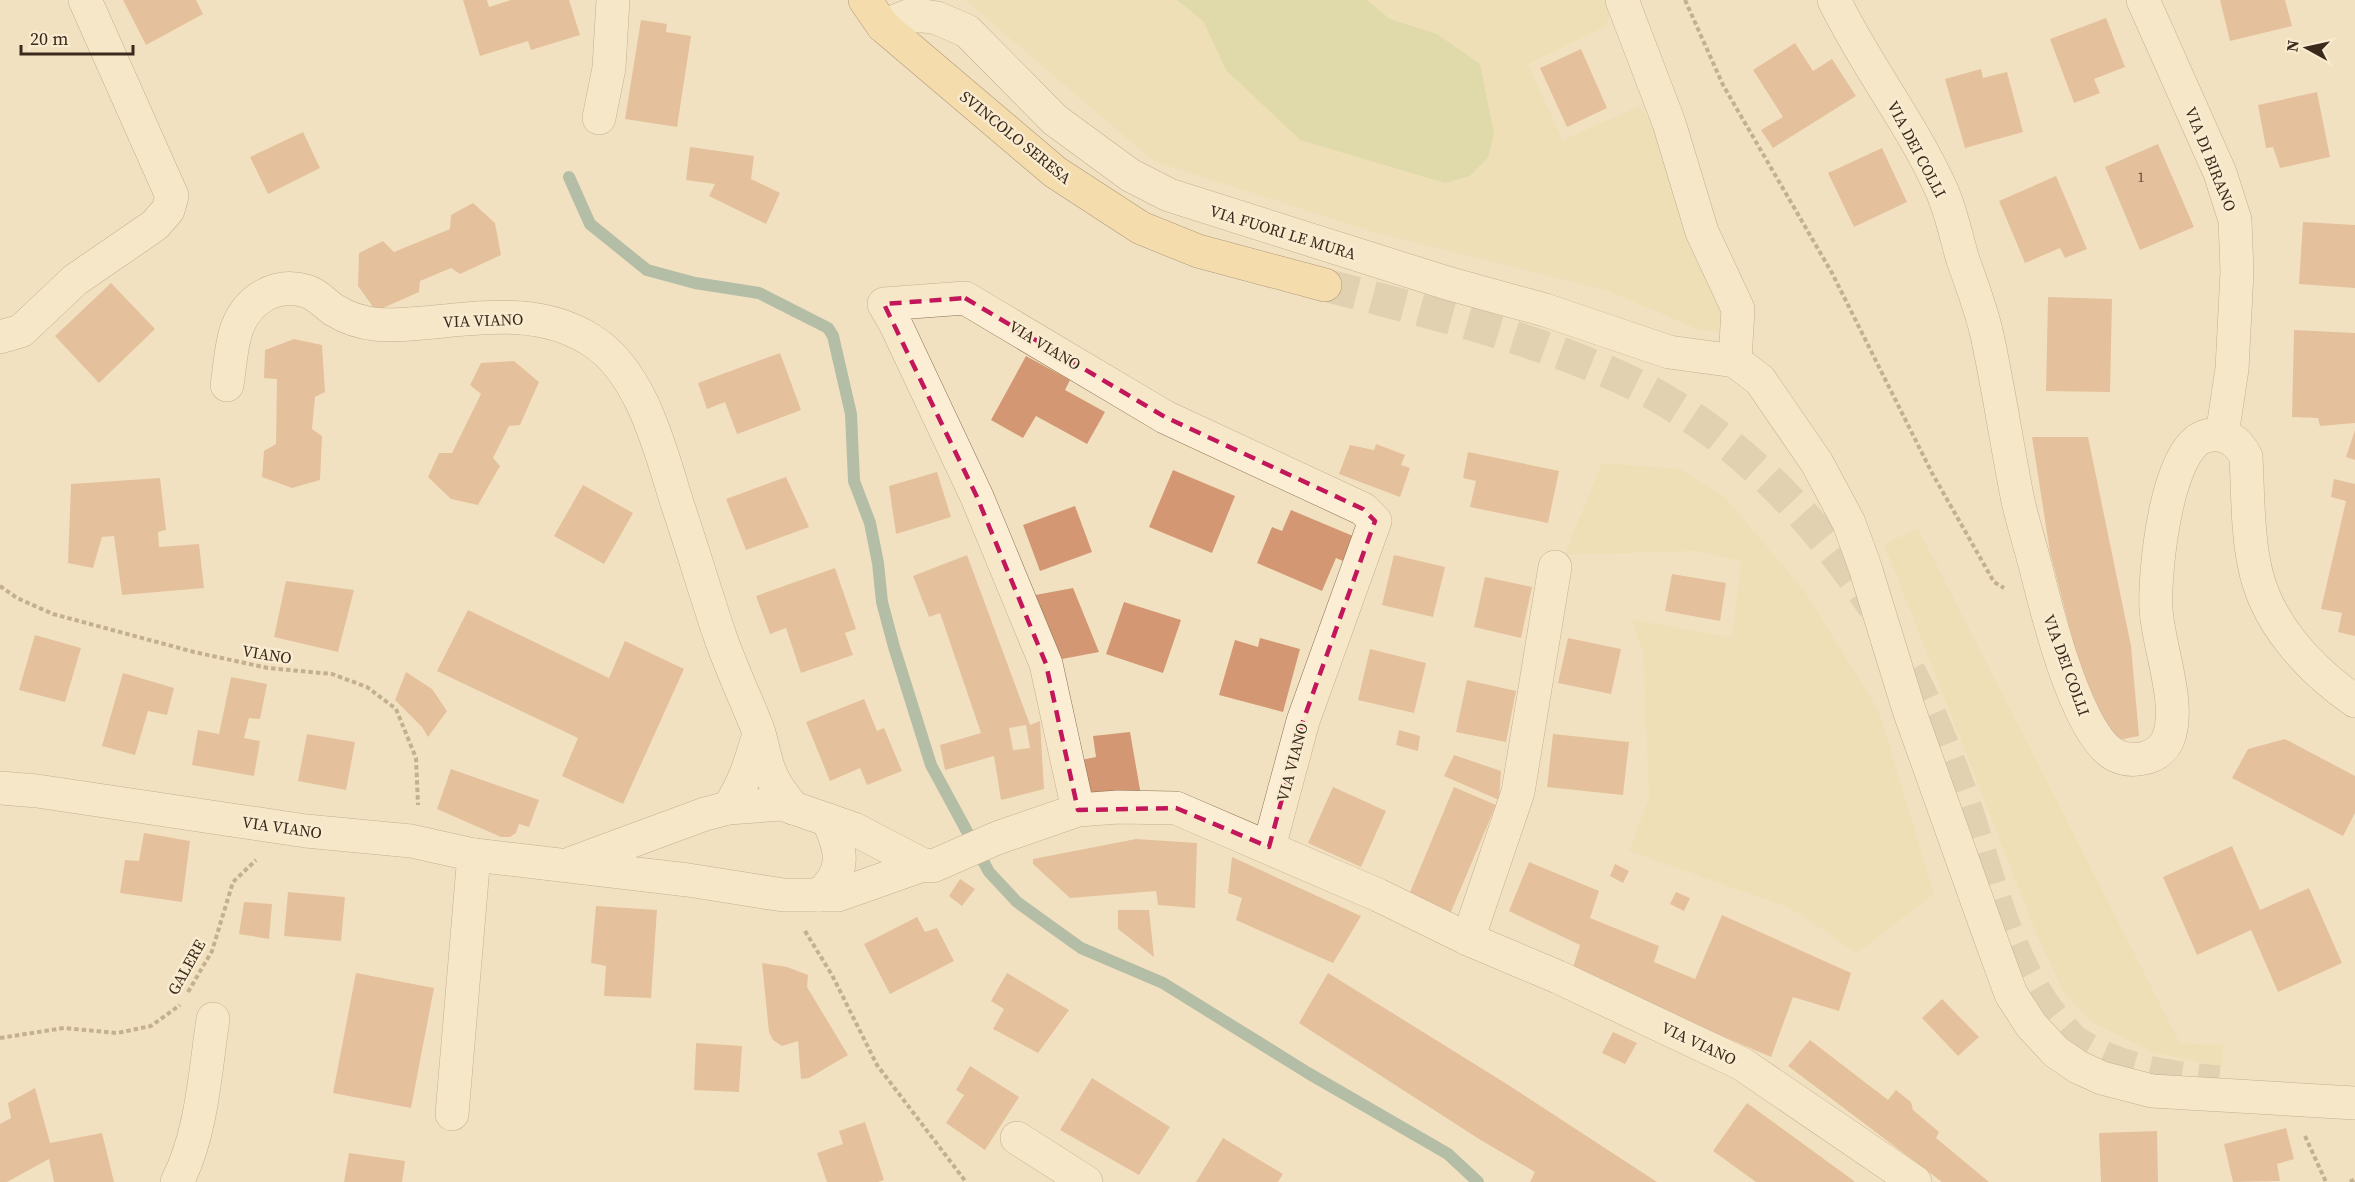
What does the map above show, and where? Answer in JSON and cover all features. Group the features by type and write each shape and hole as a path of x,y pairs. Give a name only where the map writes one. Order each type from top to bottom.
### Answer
{"main road":[{"name":"SVINCOLO SERESA","path":"874,13 1055,172 1141,228 1198,251 1325,285"}],"street":[{"path":"0,337 21,331 75,280 155,225 168,210 172,196 85,0"},
{"path":"599,118 609,68 613,0"},
{"path":"1623,0 1669,123 1702,232 1738,309 1735,361"},
{"name":"VIA DEI COLLI","path":"1834,0 1854,40 1894,103 1942,192 1986,333 2019,503 2048,615 2079,706 2097,738 2108,750 2121,757 2144,759 2160,752 2169,738 2172,721 2156,610 2156,574 2169,496 2181,461 2193,443 2206,436 2222,435"},
{"name":"VIA DI BIRANO","path":"2143,0 2220,173 2235,220 2237,272 2232,369 2222,435"},
{"name":"VIA FUORI LE MURA","path":"874,13 937,18 967,31 1055,120 1130,175 1169,195 1447,283 1545,310 1669,352 1735,361 1761,380 1817,463 1849,523 1865,567 1908,710 1989,934 2011,994 2031,1025 2056,1052 2078,1067 2102,1078 2151,1091 2355,1103"},
{"name":"VIA VIANO","path":"227,385 237,328 253,304 263,294 283,289 308,291 335,310 369,325 399,325 501,316 524,317 558,324 590,339 606,351 626,376 650,417 721,638 759,734 768,768 793,808"},
{"name":"VIA VIANO","path":"1078,810 1046,664 978,496 884,304 965,298 1165,417 1363,509 1375,521 1303,721 1269,847"},
{"path":"2222,435 2236,442 2246,457 2254,563 2263,594 2284,634 2324,678 2355,701"},
{"path":"1468,939 1518,792 1555,567"},
{"path":"728,808 742,784 759,734"},
{"name":"VIA VIANO","path":"0,788 306,831 411,842 474,855 692,880 783,896 838,895 1078,810 1118,807 1176,808 1378,895 1468,939 1558,977 1742,1064 1915,1182"},
{"name":"VIA VIANO","path":"564,866 728,808 782,804 854,829 936,862"},
{"path":"819,895 832,884 839,869 840,850 828,820"},
{"path":"686,821 672,842 670,856 692,880"},
{"path":"452,1114 474,855"},
{"path":"177,1182 186,1164 201,1102 213,1019"},
{"path":"1017,1138 1086,1182"}],"path":[{"path":"1685,0 1723,85 1832,273 1932,473 1994,582 2048,615"},
{"name":"VIANO","path":"0,586 17,598 53,614 194,652 268,668 332,674 367,687 396,709 416,758 418,805 411,842"},
{"name":"GALERE","path":"0,1038 64,1028 117,1033 151,1026 181,1005 201,971 212,951 233,882 243,870 268,850 306,831"},
{"path":"783,896 832,975 877,1065 966,1182"},
{"path":"2304,1135 2326,1182"},
{"path":"2350,1182 2355,1179"}],"highlighted area":[{"path":"965,298 1165,417 1363,509 1375,521 1371,537 1303,721 1269,847 1176,808 1078,810 1046,664 977,497 884,304"}],"shaded area":[{"path":"965,0 1177,0 1203,21 1226,70 1437,34 1390,19 1367,0 1609,0 1608,25 1528,64 1563,140 1639,106 1652,123 1732,326 1727,332 1701,331 1609,291 1376,233 1153,161"},
{"path":"1602,463 1680,469 1725,497 1806,593 1879,711 1934,894 1857,953 1790,908 1629,851 1649,797 1643,654 1631,619 1732,638 1741,561 1697,551 1564,555"},
{"path":"1918,528 2180,1043 2223,1045 2222,1068 2153,1052 2093,1023 2064,993 2037,936 1884,544"}],"green space":[{"path":"1177,0 1367,0 1390,19 1437,34 1480,64 1494,133 1488,158 1470,176 1445,183 1300,140 1226,70 1203,21"}],"building":[{"path":"123,0 196,0 203,14 146,45"},
{"path":"463,0 487,0 489,7 511,0 569,0 580,35 531,50 528,41 480,56"},
{"path":"2220,0 2285,0 2292,26 2230,41"},
{"path":"2106,18 2125,67 2094,79 2100,93 2074,103 2050,39"},
{"path":"641,20 667,24 666,32 691,36 677,127 625,119"},
{"path":"1795,43 1813,71 1832,59 1856,96 1773,148 1761,130 1783,117 1753,70"},
{"path":"1581,49 1607,108 1567,127 1540,68"},
{"path":"1981,69 1983,78 2007,72 2023,132 1965,148 1945,79"},
{"path":"2317,92 2330,157 2280,168 2273,147 2266,148 2258,105"},
{"path":"303,132 320,168 268,194 250,157"},
{"path":"2158,144 2194,227 2140,250 2105,167"},
{"path":"690,147 754,156 751,179 780,193 766,224 709,196 715,184 686,180"},
{"path":"1882,148 1907,202 1854,227 1828,173"},
{"path":"2056,176 2087,249 2065,258 2060,248 2025,263 1999,201"},
{"path":"473,203 495,223 501,255 460,274 451,268 420,281 419,292 376,311 358,286 359,253 383,241 394,252 450,229 451,215"},
{"path":"2303,222 2355,225 2355,288 2299,284"},
{"path":"111,283 155,329 99,383 55,336"},
{"path":"2048,297 2112,299 2110,392 2046,391"},
{"path":"2294,330 2355,333 2355,423 2320,426 2318,418 2292,417"},
{"path":"294,339 322,345 325,392 315,397 312,429 322,436 320,480 292,488 262,477 264,451 276,444 277,379 264,378 265,350"},
{"path":"780,353 801,410 737,434 725,402 707,409 698,383"},
{"path":"1026,356 1070,380 1065,390 1105,412 1087,444 1036,416 1023,438 991,420"},
{"path":"514,361 539,382 520,425 509,426 493,458 500,466 478,505 451,499 428,477 439,453 452,453 481,394 470,385 481,363"},
{"path":"2355,430 2355,460 2346,457"},
{"path":"2032,437 2088,437 2131,646 2139,736 2108,742 2077,657 2050,552"},
{"path":"1376,444 1405,455 1401,465 1410,468 1400,497 1339,474 1350,445 1374,450"},
{"path":"1468,452 1559,471 1548,523 1470,507 1476,481 1463,478"},
{"path":"1173,470 1235,496 1212,553 1149,527"},
{"path":"937,472 951,517 896,534 889,486"},
{"path":"786,477 809,527 746,550 726,499"},
{"path":"160,478 166,530 158,532 159,547 199,544 204,588 122,595 114,536 102,537 93,568 68,563 71,484"},
{"path":"2334,479 2355,484 2355,636 2338,632 2342,613 2321,609 2346,501 2331,497"},
{"path":"583,485 633,513 604,564 554,536"},
{"path":"1075,506 1092,552 1040,571 1023,525"},
{"path":"1291,510 1353,536 1343,561 1336,558 1322,591 1257,563 1272,527 1282,531"},
{"path":"967,555 1030,725 1040,721 1044,789 1001,800 994,756 945,770 940,745 981,733 940,613 929,617 913,576","holes":["1026,725 1030,748 1013,750 1009,728"]},
{"path":"1394,555 1445,567 1433,617 1382,605"},
{"path":"835,568 856,629 845,633 853,655 801,673 786,628 770,634 756,596"},
{"path":"1672,574 1726,583 1720,621 1665,611"},
{"path":"1485,577 1532,587 1521,638 1474,627"},
{"path":"286,581 354,590 338,652 274,637"},
{"path":"1073,588 1099,652 1057,660 1030,596"},
{"path":"1124,602 1181,620 1163,673 1106,654"},
{"path":"468,610 609,678 625,641 684,669 623,804 562,776 578,738 437,671"},
{"path":"35,635 81,648 65,702 19,690"},
{"path":"1260,638 1300,649 1283,712 1219,695 1235,640 1258,647"},
{"path":"1568,638 1621,649 1611,694 1558,683"},
{"path":"1370,649 1426,663 1414,713 1358,700"},
{"path":"406,672 432,689 447,711 428,737 422,727 395,700"},
{"path":"123,673 174,688 167,715 148,711 135,755 102,746"},
{"path":"231,677 267,684 260,719 249,718 244,738 260,741 254,776 192,765 198,730 219,734"},
{"path":"1467,680 1516,691 1506,742 1456,732"},
{"path":"864,699 877,731 884,728 902,771 867,785 860,768 830,781 806,722"},
{"path":"1399,730 1420,736 1418,751 1396,745"},
{"path":"1130,732 1142,801 1091,806 1081,760 1096,757 1093,736"},
{"path":"307,734 355,742 346,790 298,781"},
{"path":"1553,734 1629,742 1623,795 1547,787"},
{"path":"2285,739 2355,776 2355,813 2343,836 2232,778 2248,749"},
{"path":"1454,755 1501,771 1499,800 1444,776"},
{"path":"451,769 539,800 529,827 519,824 516,833 510,837 501,837 437,809"},
{"path":"1333,787 1386,811 1361,867 1308,843"},
{"path":"1454,787 1496,805 1450,914 1408,897"},
{"path":"144,833 190,841 182,902 120,893 125,860 139,861"},
{"path":"1136,839 1197,843 1195,908 1158,905 1156,891 1070,898 1033,864 1033,859"},
{"path":"2232,846 2260,910 2309,888 2342,963 2278,992 2251,930 2197,955 2163,877"},
{"path":"1232,857 1361,916 1333,963 1236,920 1242,898 1228,893"},
{"path":"1529,862 1599,891 1590,918 1659,946 1654,962 1695,979 1722,915 1851,973 1839,1011 1793,997 1771,1057 1572,971 1580,945 1509,911"},
{"path":"1615,864 1629,871 1623,883 1610,876"},
{"path":"960,879 975,889 962,906 949,896"},
{"path":"288,892 345,897 341,941 284,936"},
{"path":"1676,892 1690,898 1684,911 1670,904"},
{"path":"244,902 272,904 269,939 239,934"},
{"path":"596,906 657,910 651,998 604,996 606,966 591,963"},
{"path":"1118,910 1149,910 1154,957 1118,929"},
{"path":"917,917 925,932 937,928 954,961 890,994 864,944"},
{"path":"762,963 787,967 808,975 807,987 848,1055 809,1078 801,1079 798,1041 782,1046 773,1040 769,1032"},
{"path":"356,973 434,988 411,1108 333,1093"},
{"path":"1007,973 1069,1010 1038,1053 993,1029 1004,1009 991,1001"},
{"path":"1328,973 1510,1086 1657,1182 1530,1182 1535,1172 1479,1139 1299,1023"},
{"path":"1942,999 1979,1037 1958,1056 1922,1018"},
{"path":"1613,1032 1637,1043 1625,1064 1602,1053"},
{"path":"1810,1040 1888,1100 1896,1090 1911,1102 1913,1110 1939,1132 1936,1138 1989,1182 1942,1182 1788,1066"},
{"path":"696,1043 742,1046 739,1092 694,1090"},
{"path":"970,1066 1019,1097 985,1150 946,1123 964,1095 956,1090"},
{"path":"1092,1078 1170,1127 1139,1175 1060,1130"},
{"path":"35,1088 50,1143 102,1133 114,1182 54,1182 49,1159 7,1182 0,1182 0,1124 11,1118 8,1103"},
{"path":"1747,1103 1854,1182 1756,1182 1713,1151"},
{"path":"865,1122 884,1180 827,1182 817,1153 843,1144 839,1131"},
{"path":"2286,1128 2294,1159 2277,1164 2280,1181 2233,1182 2224,1144"},
{"path":"2157,1131 2158,1182 2101,1182 2099,1133"},
{"path":"1223,1138 1283,1174 1278,1182 1196,1182"},
{"path":"349,1153 405,1161 402,1182 344,1182"}],"waterway":[{"path":"569,177 590,224 647,270 695,283 759,293 828,328 833,336 851,414 854,481 870,523 878,563 882,602 894,647 931,765 989,872 1017,902 1081,948 1163,983 1308,1073 1448,1154 1478,1182"}],"tunnel":[{"path":"1325,285 1468,323 1539,345 1649,391 1687,414 1758,470 1821,535 1874,607"},
{"path":"1909,671 1959,788 2011,944 2041,1002 2073,1040 2108,1060 2163,1075 2219,1082"}]}
